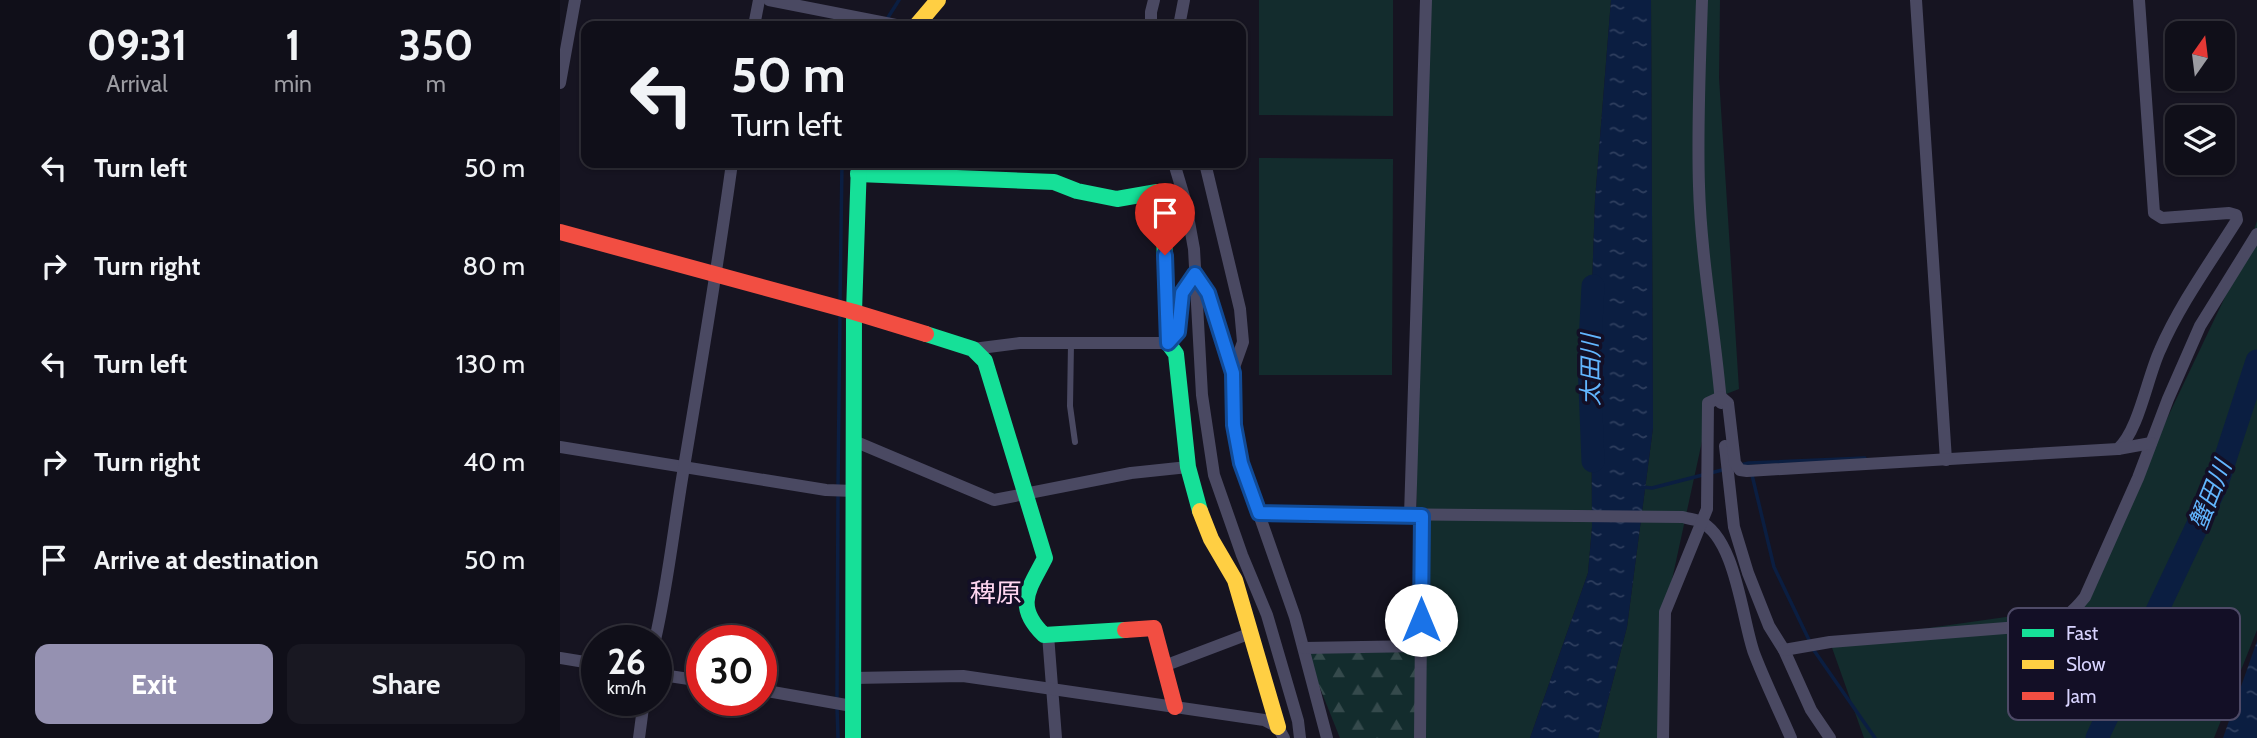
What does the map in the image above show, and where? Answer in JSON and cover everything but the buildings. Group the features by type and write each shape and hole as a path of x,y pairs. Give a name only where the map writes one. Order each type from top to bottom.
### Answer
{"street":[{"path":"560,83 575,0"},
{"path":"755,21 759,0"},
{"path":"769,0 876,21"},
{"path":"920,21 938,0"},
{"path":"1180,21 1184,0"},
{"path":"1420,738 1426,0"},
{"path":"1702,0 1699,187 1706,278 1715,337 1734,527 1769,626 1784,650 1811,710 1830,738"},
{"path":"1916,0 1946,460"},
{"path":"2118,449 2131,434 2147,382 2180,310 2237,220 2236,215 2229,214 2162,218 2154,213 2139,0"},
{"path":"1151,21 1152,1"},
{"path":"659,625 718,275 731,168"},
{"path":"1175,168 1185,200 1194,249 1202,395 1214,475 1242,555 1267,615 1298,721 1300,738"},
{"path":"1206,168 1240,309 1243,342 1233,373"},
{"path":"853,738 858,169 1054,182 1077,191 1118,199 1157,192 1164,234 1168,343 1176,354 1188,467 1196,500 1211,539 1235,580 1281,733"},
{"path":"560,232 855,312 973,349 1020,343 1168,343 1178,332 1182,293 1195,274"},
{"path":"2076,608 2085,597 2138,478 2200,326 2257,234"},
{"path":"1195,274 1208,293 1233,373 1234,425 1241,463 1304,648 1327,738"},
{"path":"973,349 985,361 1045,558 1028,588 1033,626 1044,635 1154,628 1175,707"},
{"path":"1721,397 1728,403 1735,463 1741,470 2118,449 2151,443"},
{"path":"1663,738 1665,612 1707,509 1708,403 1721,397"},
{"path":"854,441 994,500 1131,473 1188,467"},
{"path":"560,447 826,490 854,491"},
{"path":"1259,513 1683,517 1701,522 1713,533 1734,571 1755,655 1791,738"},
{"path":"1784,650 1830,642 2008,628"},
{"path":"1164,666 1251,633"},
{"path":"1048,635 1056,738"},
{"path":"1304,648 1421,646"},
{"path":"560,657 581,661"},
{"path":"853,678 963,676 1264,720 1281,733"},
{"path":"777,693 852,706"},
{"path":"639,738 642,716"}],"lane":[{"path":"1071,343 1070,406 1075,442"}],"green space":[{"path":"1259,0 1393,0 1393,116 1259,115"},
{"path":"1424,0 1611,0 1595,200 1591,315 1592,527 1588,573 1530,738 1419,738 1415,349"},
{"path":"1651,0 1720,0 1719,78 1739,389 1711,400 1665,612 1658,738 1598,738 1627,627 1653,428"},
{"path":"1259,158 1393,159 1392,375 1259,375"},
{"path":"2257,221 2257,630 2240,673 2240,608 2070,608 2077,607 2247,251"},
{"path":"2008,617 2008,720 2221,720 2214,738 1864,738 1830,642"},
{"path":"1421,646 1420,738 1340,738 1304,648"}],"water":[{"path":"1611,0 1651,0 1653,428 1627,627 1598,738 1530,738 1588,573 1592,527 1591,315 1595,200"},
{"path":"2257,641 2257,738 2223,738 2229,720 2240,720 2240,690"}],"waterway":[{"path":"887,19 899,0"},
{"path":"840,304 842,168"},
{"name":"太田川","path":"1593,286 1589,362 1593,461"},
{"path":"838,486 840,312"},
{"name":"蟹田川","path":"2158,608 2217,484 2257,361"},
{"path":"1740,465 1865,458"},
{"path":"1642,487 1652,488 1726,469"},
{"path":"1752,475 1774,567 1810,642"},
{"path":"837,700 838,494"},
{"path":"1813,649 1875,738"},
{"path":"837,707 838,738"},
{"name":"蟹田川","path":"2097,738 2106,720"}],"traffic: fast":[{"path":"853,738 854,312 859,168"},
{"path":"858,174 1054,182 1077,191 1117,199 1157,192 1164,235 1168,343 1176,354 1188,467 1200,511"},
{"path":"926,334 973,349 985,361 1045,558 1027,596 1029,615 1035,624 1044,635 1125,630"}],"traffic: slow":[{"path":"920,21 938,0"},
{"path":"1200,511 1211,539 1235,580 1278,727"}],"traffic: jam":[{"path":"560,232 926,334"},
{"path":"1125,630 1154,628 1175,707"}],"district":[{"name":"稗原","path":"996,593"}],"route":[{"path":"1165,255 1168,343 1178,332 1182,293 1195,274 1208,293 1233,373 1234,425 1241,463 1259,513 1422,516 1421,620"}]}
